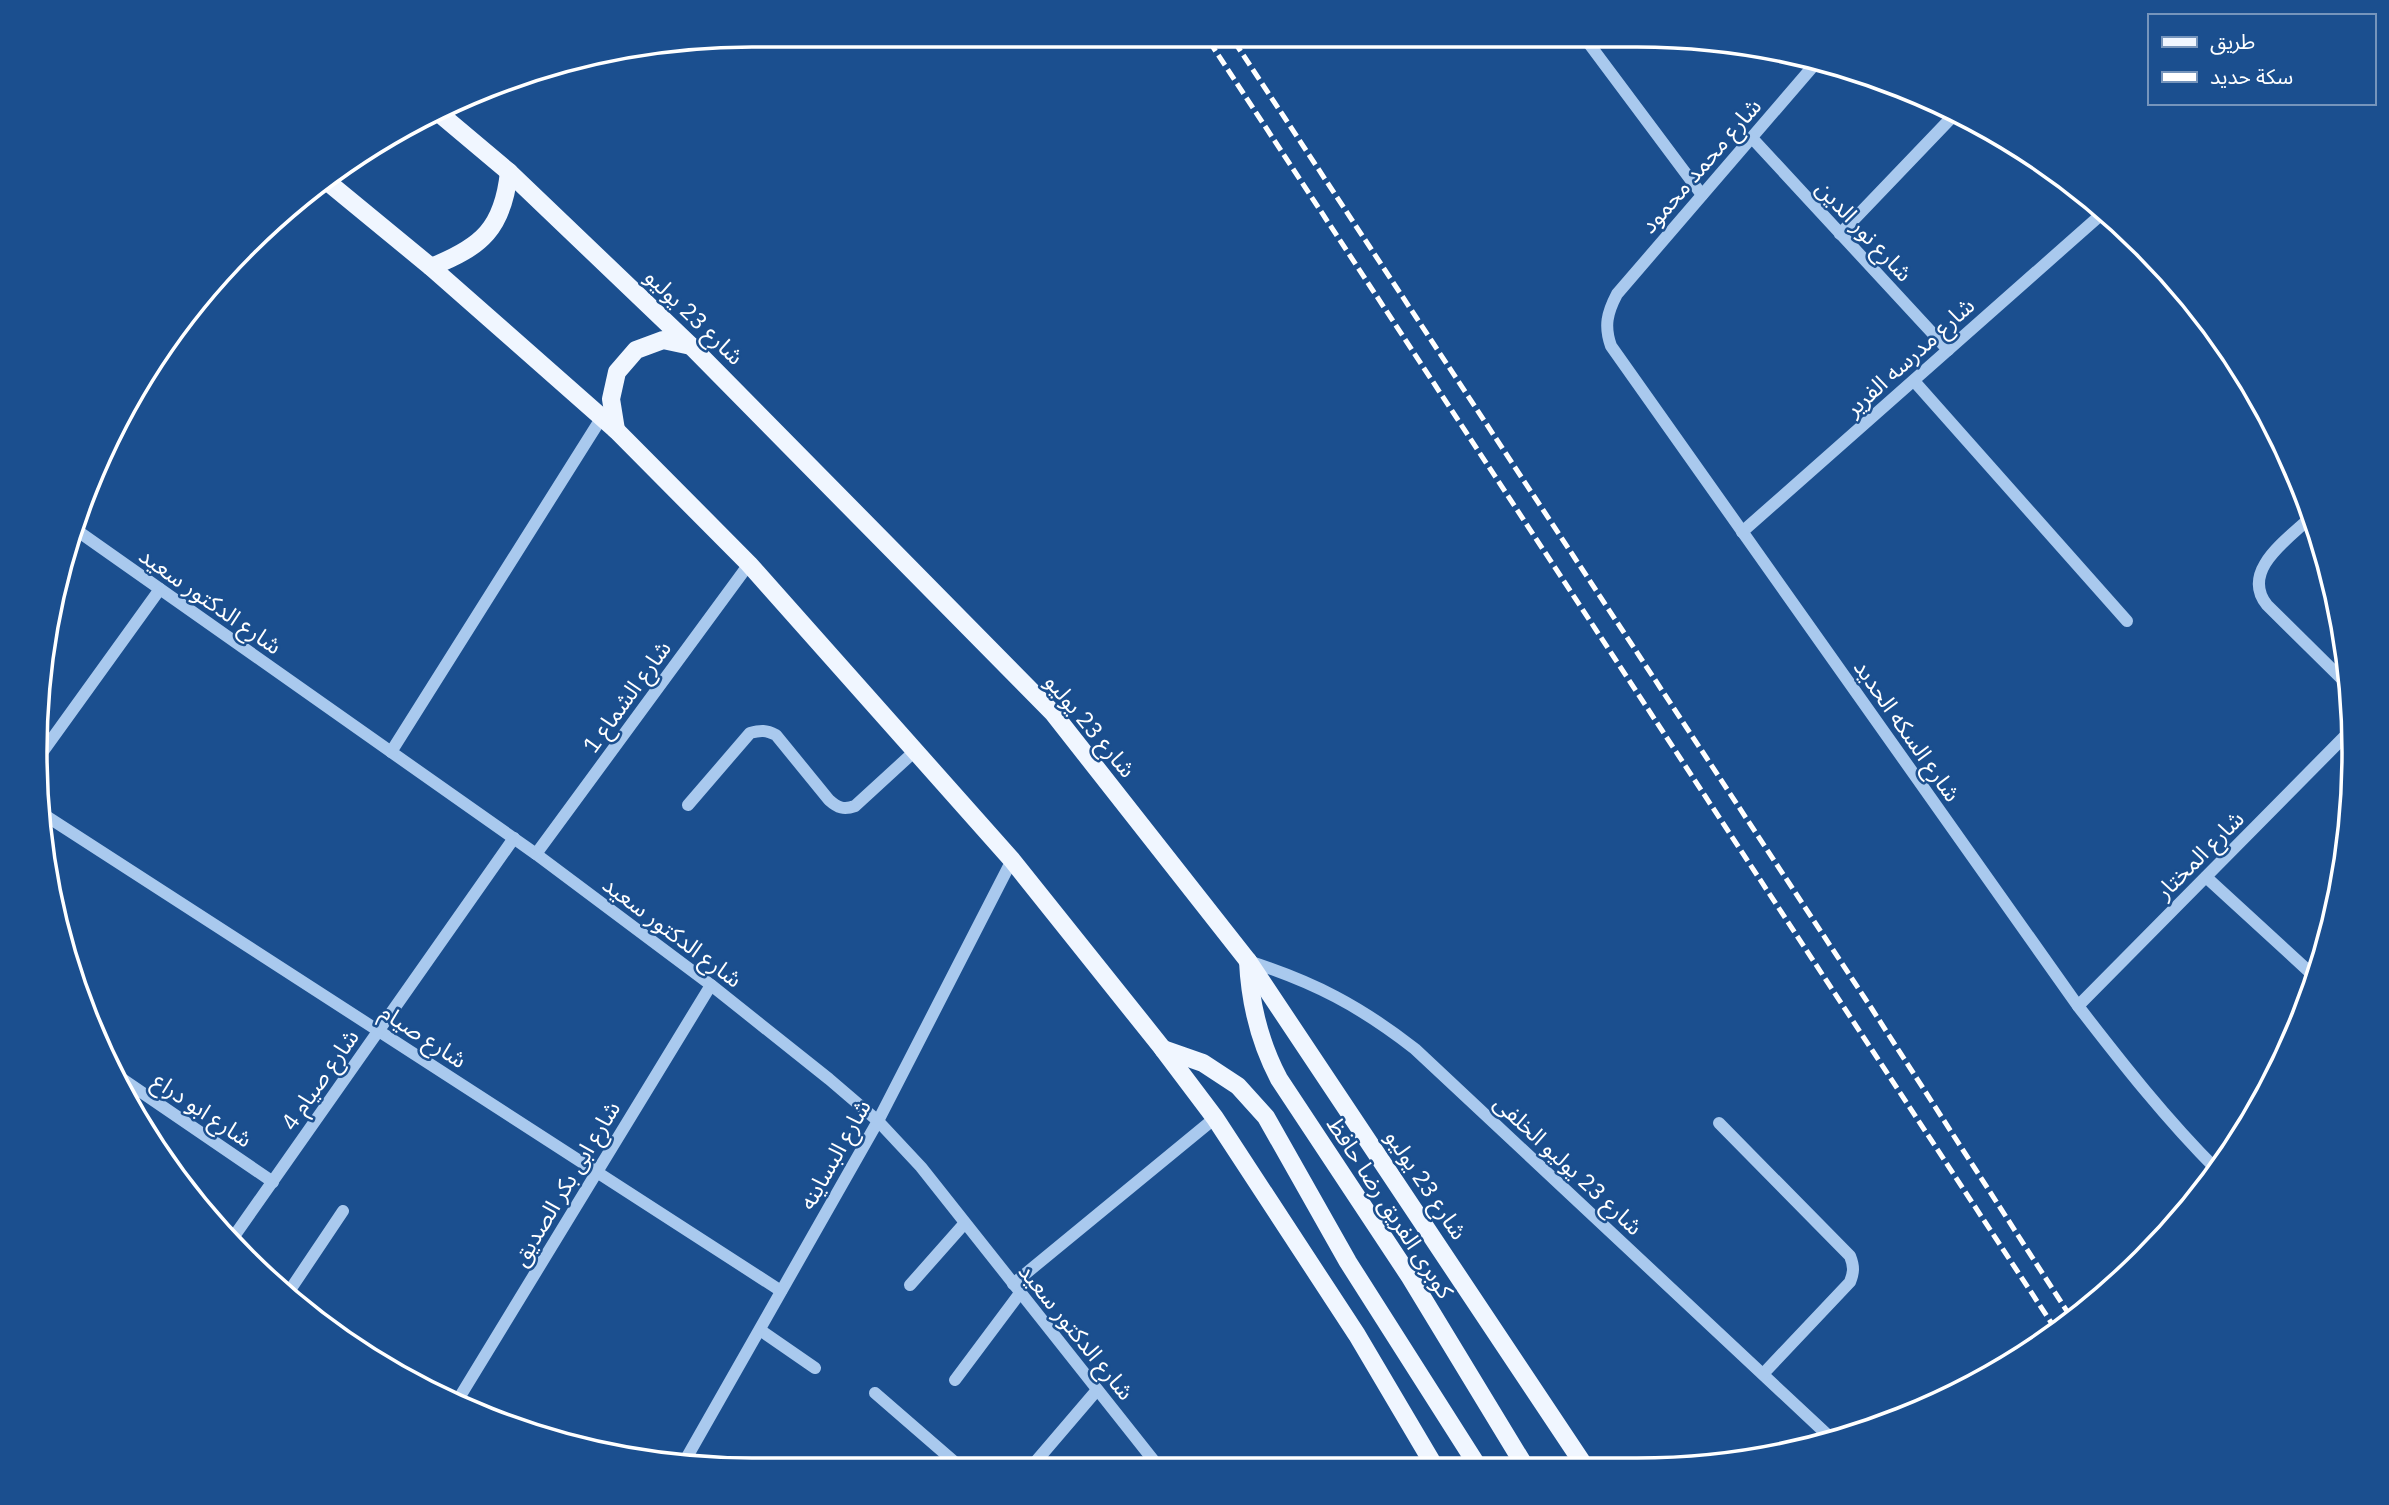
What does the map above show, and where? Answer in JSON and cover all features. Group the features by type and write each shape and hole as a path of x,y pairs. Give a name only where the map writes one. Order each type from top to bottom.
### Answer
{"main road":[{"name":"شارع 23 يوليو","path":"445,118 509,172 691,346 1053,713 1248,961 1579,1458"},
{"path":"431,267 458,256 480,242 496,222 506,198 509,172"},
{"path":"333,186 431,267 616,430 749,564 1012,860 1215,1118 1357,1335 1430,1458"},
{"path":"616,430 611,399 617,372 623,364 636,350 663,340 691,346"},
{"name":"كوبرى الفريق رضا حافظ","path":"1248,961 1254,1021 1264,1051 1279,1079 1410,1277 1520,1458"},
{"path":"1163,1049 1203,1063 1238,1086 1266,1117 1348,1262 1473,1458"}],"street":[{"path":"1595,47 1702,195"},
{"name":"شارع محمد محمود","path":"1617,294 1811,69"},
{"path":"1840,233 1949,120"},
{"name":"شارع نور الدين","path":"1752,138 1948,350"},
{"name":"شارع مدرسه الفرير","path":"1742,531 2097,218"},
{"name":"شارع السكه الحديد","path":"1617,294 1606,320 1611,346 2078,1006 2134,1079 2210,1163"},
{"path":"1914,382 2127,621"},
{"path":"391,752 602,417"},
{"path":"2303,525 2262,566 2258,586 2260,596 2337,674"},
{"name":"شارع الدكتور سعيد","path":"82,534 536,854 711,985 878,1121 921,1167 1152,1458"},
{"name":"شارع الشماع 1","path":"536,854 749,564"},
{"path":"47,745 160,589"},
{"path":"688,805 750,733 759,730 768,730 776,735 829,800 846,809 855,806 915,751"},
{"name":"شارع المختار","path":"2078,1006 2341,740"},
{"name":"شارع صيام","path":"51,819 781,1291"},
{"name":"شارع صيام 4","path":"236,1233 514,838"},
{"name":"شارع البساينه","path":"688,1454 878,1121 1012,860"},
{"path":"2206,877 2307,970"},
{"name":"شارع 23 يوليو الخلفى","path":"1248,961 1307,982 1353,1004 1415,1049 1825,1432"},
{"name":"شارع ابى بكر الصديق","path":"461,1394 711,985"},
{"name":"شارع ابو دراع","path":"131,1085 273,1182"},
{"path":"955,1380 1017,1289 1215,1118"},
{"path":"1719,1123 1850,1256 1854,1264 1850,1282 1763,1374"},
{"path":"292,1287 343,1211"},
{"path":"910,1285 964,1224"},
{"path":"760,1330 815,1368"},
{"path":"1039,1458 1097,1390"},
{"path":"875,1393 950,1458"}],"railway":[{"path":"1213,47 2051,1323"},
{"path":"1238,47 1872,1009 2067,1311"}]}
